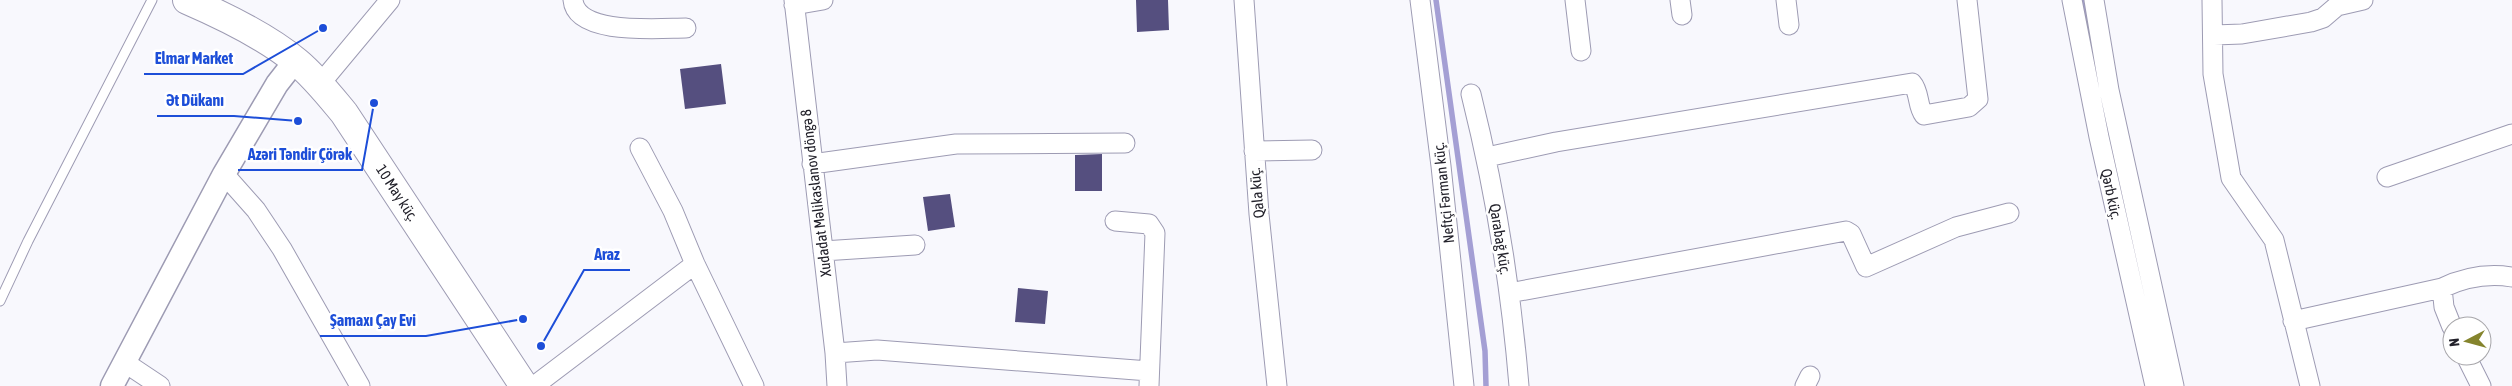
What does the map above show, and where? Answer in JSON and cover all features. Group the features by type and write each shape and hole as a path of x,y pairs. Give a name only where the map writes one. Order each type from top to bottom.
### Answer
{"main road":[{"name":"10 May küç.","path":"197,2 263,39 296,61 320,84 344,113 524,386"}],"street":[{"path":"320,84 390,0"},
{"path":"573,0 574,8 583,18 606,25 631,28 686,28"},
{"path":"794,2 823,0"},
{"name":"Qala küç.","path":"1244,0 1254,151 1278,386"},
{"name":"Neftçi Fərman küç.","path":"1420,0 1441,166 1464,386"},
{"path":"1575,0 1581,51"},
{"path":"1786,0 1789,25"},
{"path":"1487,157 1556,142 1912,83 1915,86 1920,109 1924,115 1969,107 1978,99 1978,90 1967,0"},
{"name":"Qərb küç.","path":"2072,0 2099,138 2155,386"},
{"name":"Qərb küç.","path":"2094,0 2109,90 2174,386"},
{"path":"2212,0 2214,35 2213,74 2231,178 2274,240 2310,386"},
{"path":"2214,35 2242,34 2311,22 2323,18 2327,5 2337,6 2363,0"},
{"name":"Xudadat Məlikaslanov döngə 8","path":"794,2 835,353 836,386"},
{"path":"112,386 224,174 277,84 296,61"},
{"name":"Qarabağ küç.","path":"1471,94 1487,157 1509,293 1519,386"},
{"path":"2387,177 2512,134"},
{"path":"812,164 956,144 1125,143"},
{"path":"640,148 673,210 696,264 754,386"},
{"path":"1254,151 1312,150"},
{"path":"224,174 256,210 282,249 360,386"},
{"path":"1509,293 1846,231 1851,234 1866,267 1956,227 2010,213"},
{"path":"835,353 877,350 1149,378 1155,233 1150,224 1115,221"},
{"path":"823,251 915,245"},
{"path":"534,386 696,264"},
{"path":"2293,321 2442,288 2457,280 2490,275 2512,277"},
{"path":"2442,288 2444,307 2448,316"},
{"path":"124,362 160,386"},
{"path":"2471,366 2481,386"}],"lane":[{"path":"0,301 28,241 152,0"}],"building":[{"path":"1136,0 1168,0 1169,30 1137,32"},
{"path":"721,64 726,104 685,109 680,69"},
{"path":"1102,154 1102,191 1075,191 1075,155"},
{"path":"950,194 955,227 928,231 923,197"},
{"path":"1018,288 1048,291 1045,324 1015,322"}],"waterway":[{"path":"1436,0 1485,351 1486,386"},
{"path":"2082,0 2099,84"},
{"path":"2103,108 2109,133"}],"place":[{"name":"Elmar Market","path":"323,28"},
{"name":"Azəri Təndir Çörək","path":"374,103"},
{"name":"Ət Dükanı","path":"298,121"},
{"name":"Şamaxı Çay Evi","path":"523,319"},
{"name":"Araz","path":"541,346"}]}
